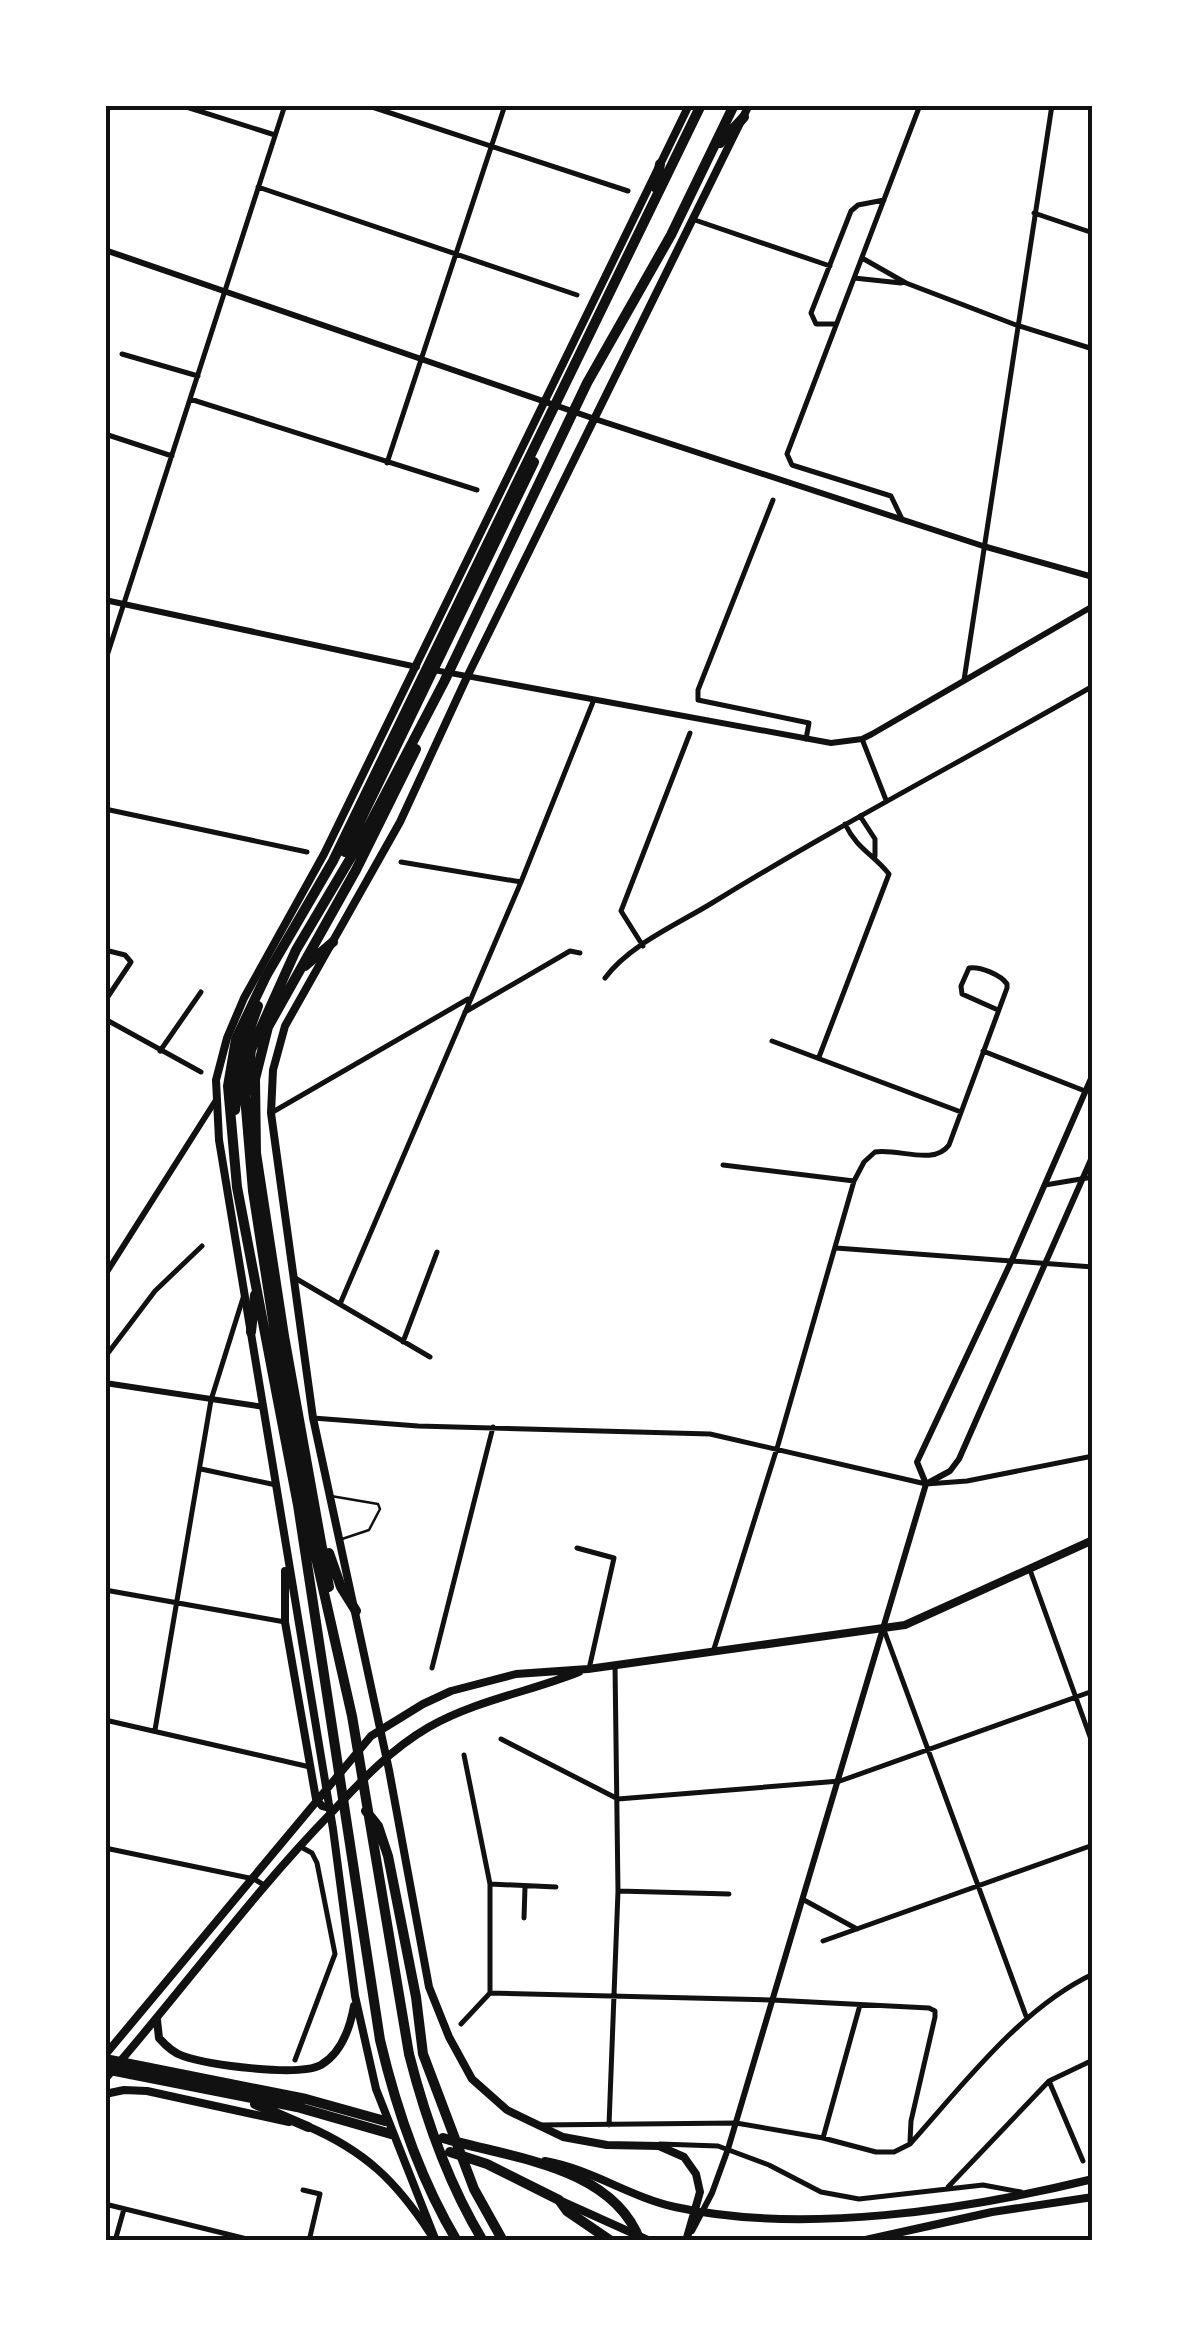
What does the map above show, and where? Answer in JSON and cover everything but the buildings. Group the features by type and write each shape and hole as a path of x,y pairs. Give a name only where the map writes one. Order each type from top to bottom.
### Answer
{"highway":[{"path":"251,1332 234,1105 242,1048 264,990 341,858 430,680 705,105"},
{"path":"454,2241 390,2081 380,2040 298,1505 236,1187 228,1086 236,1038 266,976 333,861 705,105"},
{"path":"480,2241 451,2190 406,2070 374,1888 366,1811 321,1531 284,1336 256,1154 254,1104 259,1052 296,973 356,870 732,105"},
{"path":"480,2241 408,2054 352,1716 279,1359 253,1191 245,1096 251,1050 296,950 372,820 444,682 587,384 671,236 732,105"},
{"path":"699,166 744,117"},
{"path":"650,221 650,201 659,180 660,164"},
{"path":"296,973 333,942"},
{"path":"250,1294 329,1742 336,1827 379,2060 418,2171 454,2241"},
{"path":"321,1531 342,1587 356,1611"},
{"path":"366,1811 378,1826 388,1856 423,2054 468,2173 504,2241"},
{"path":"105,2057 391,2134"},
{"path":"105,2069 306,2099 385,2121"},
{"path":"221,2091 308,2127"},
{"path":"444,2138 567,2175 615,2201 640,2241"},
{"path":"450,2152 488,2164 560,2200 567,2211 611,2241"}],"main road":[{"path":"250,1294 219,1140 216,1080 226,1038 324,854 689,105"},
{"path":"687,2241 700,2192 696,2174 684,2158 650,2145 577,2140 532,2125 507,2110 472,2080 448,2037 429,1987 389,1770 313,1418 271,1113 273,1070 285,1026 400,822 749,105"},
{"path":"251,1332 320,1758 336,1827 355,1996 376,2089 436,2241"},
{"path":"105,2057 371,1736 423,1704 476,1683 516,1674 615,1666 884,1630 920,1619 1093,1540"},
{"path":"284,1542 285,1622 310,1767 316,1799 322,1806 334,1809"},
{"path":"105,2080 264,1885 378,1764 430,1727 483,1701 588,1669"},
{"path":"157,2020 159,2038 180,2056 302,2071 320,2065 336,2052 349,2024 355,1996"},
{"path":"105,2094 148,2091 308,2127 348,2147 384,2172 436,2241"},
{"path":"512,2157 568,2166 665,2204 756,2217 854,2218 1093,2179"},
{"path":"862,2241 992,2212 1093,2197"},
{"path":"560,2200 650,2241"}],"street":[{"path":"180,105 275,135"},
{"path":"105,662 284,105"},
{"path":"366,105 628,191"},
{"path":"387,463 505,105"},
{"path":"902,519 891,496 792,464 786,454 920,105"},
{"path":"964,680 1052,105"},
{"path":"258,187 577,295"},
{"path":"837,324 816,324 812,314 850,211 884,200"},
{"path":"868,205 877,218"},
{"path":"1034,213 1093,233"},
{"path":"692,219 830,266"},
{"path":"105,250 594,419 983,546 1093,577"},
{"path":"862,258 906,284 1093,349"},
{"path":"854,278 906,284"},
{"path":"122,354 198,376"},
{"path":"190,400 478,490"},
{"path":"105,434 172,456"},
{"path":"772,500 698,690 698,700 809,723 806,739"},
{"path":"105,600 467,678 831,743 862,739 1093,606"},
{"path":"605,978 643,946 845,824 1093,686"},
{"path":"340,1304 594,702"},
{"path":"643,946 622,911 690,733"},
{"path":"862,739 886,800"},
{"path":"105,809 307,852"},
{"path":"860,816 875,839 875,856"},
{"path":"819,1058 889,874 875,856 859,848 845,824"},
{"path":"401,862 520,882"},
{"path":"105,950 125,955 131,962 105,1000"},
{"path":"465,1012 570,951 580,954"},
{"path":"713,1652 777,1450 854,1181 864,1162 876,1152 934,1156 944,1152 1007,988 1006,980 977,967 969,968 961,986 962,994 998,1010"},
{"path":"160,1051 201,992"},
{"path":"271,1113 471,998"},
{"path":"105,1019 201,1072"},
{"path":"772,1042 961,1112"},
{"path":"983,1051 1086,1091"},
{"path":"926,1484 918,1470 921,1450 1011,1262 1093,1074"},
{"path":"105,1276 217,1099"},
{"path":"687,2241 712,2194 736,2124 926,1484 950,1470 959,1459 1093,1155"},
{"path":"722,1166 854,1181"},
{"path":"1045,1185 1093,1178"},
{"path":"105,1358 155,1291 202,1246"},
{"path":"836,1248 1093,1266"},
{"path":"403,1342 437,1252"},
{"path":"292,1277 430,1357"},
{"path":"155,1730 210,1400 250,1294"},
{"path":"105,1382 264,1407"},
{"path":"313,1418 418,1426 687,1432 730,1437 926,1484 968,1481 1093,1456"},
{"path":"432,1668 492,1427"},
{"path":"200,1469 276,1485"},
{"path":"577,1548 614,1558 588,1669"},
{"path":"1030,1570 1093,1745"},
{"path":"105,1590 285,1622"},
{"path":"884,1630 1026,2018"},
{"path":"609,2125 618,1891 615,1666"},
{"path":"501,1739 618,1799 840,1781 1093,1691"},
{"path":"105,1720 310,1767"},
{"path":"460,2024 490,1993 490,1884 464,1755"},
{"path":"823,1941 1093,1845"},
{"path":"295,2060 336,1950 317,1863 312,1853 298,1846"},
{"path":"105,1848 254,1878 264,1885"},
{"path":"490,1884 556,1887"},
{"path":"524,1918 525,1887"},
{"path":"618,1891 729,1894"},
{"path":"804,1900 857,1928"},
{"path":"532,2125 736,2124 823,2138 876,2152 894,2152 910,2144 1026,2018 1052,1997 1093,1974"},
{"path":"490,1993 772,2000 935,2011 910,2144"},
{"path":"823,2138 860,2004"},
{"path":"948,2187 1050,2081 1093,2060"},
{"path":"1050,2081 1083,2161"},
{"path":"650,2145 678,2142 728,2149 821,2192 859,2199 983,2185 1024,2192"},
{"path":"303,2190 320,2194 309,2241"},
{"path":"105,2204 255,2241"},
{"path":"115,2241 124,2209"},
{"path":"1092,2222 1093,2233"}],"lane":[{"path":"331,1496 378,1504 370,1530 340,1539"}]}
